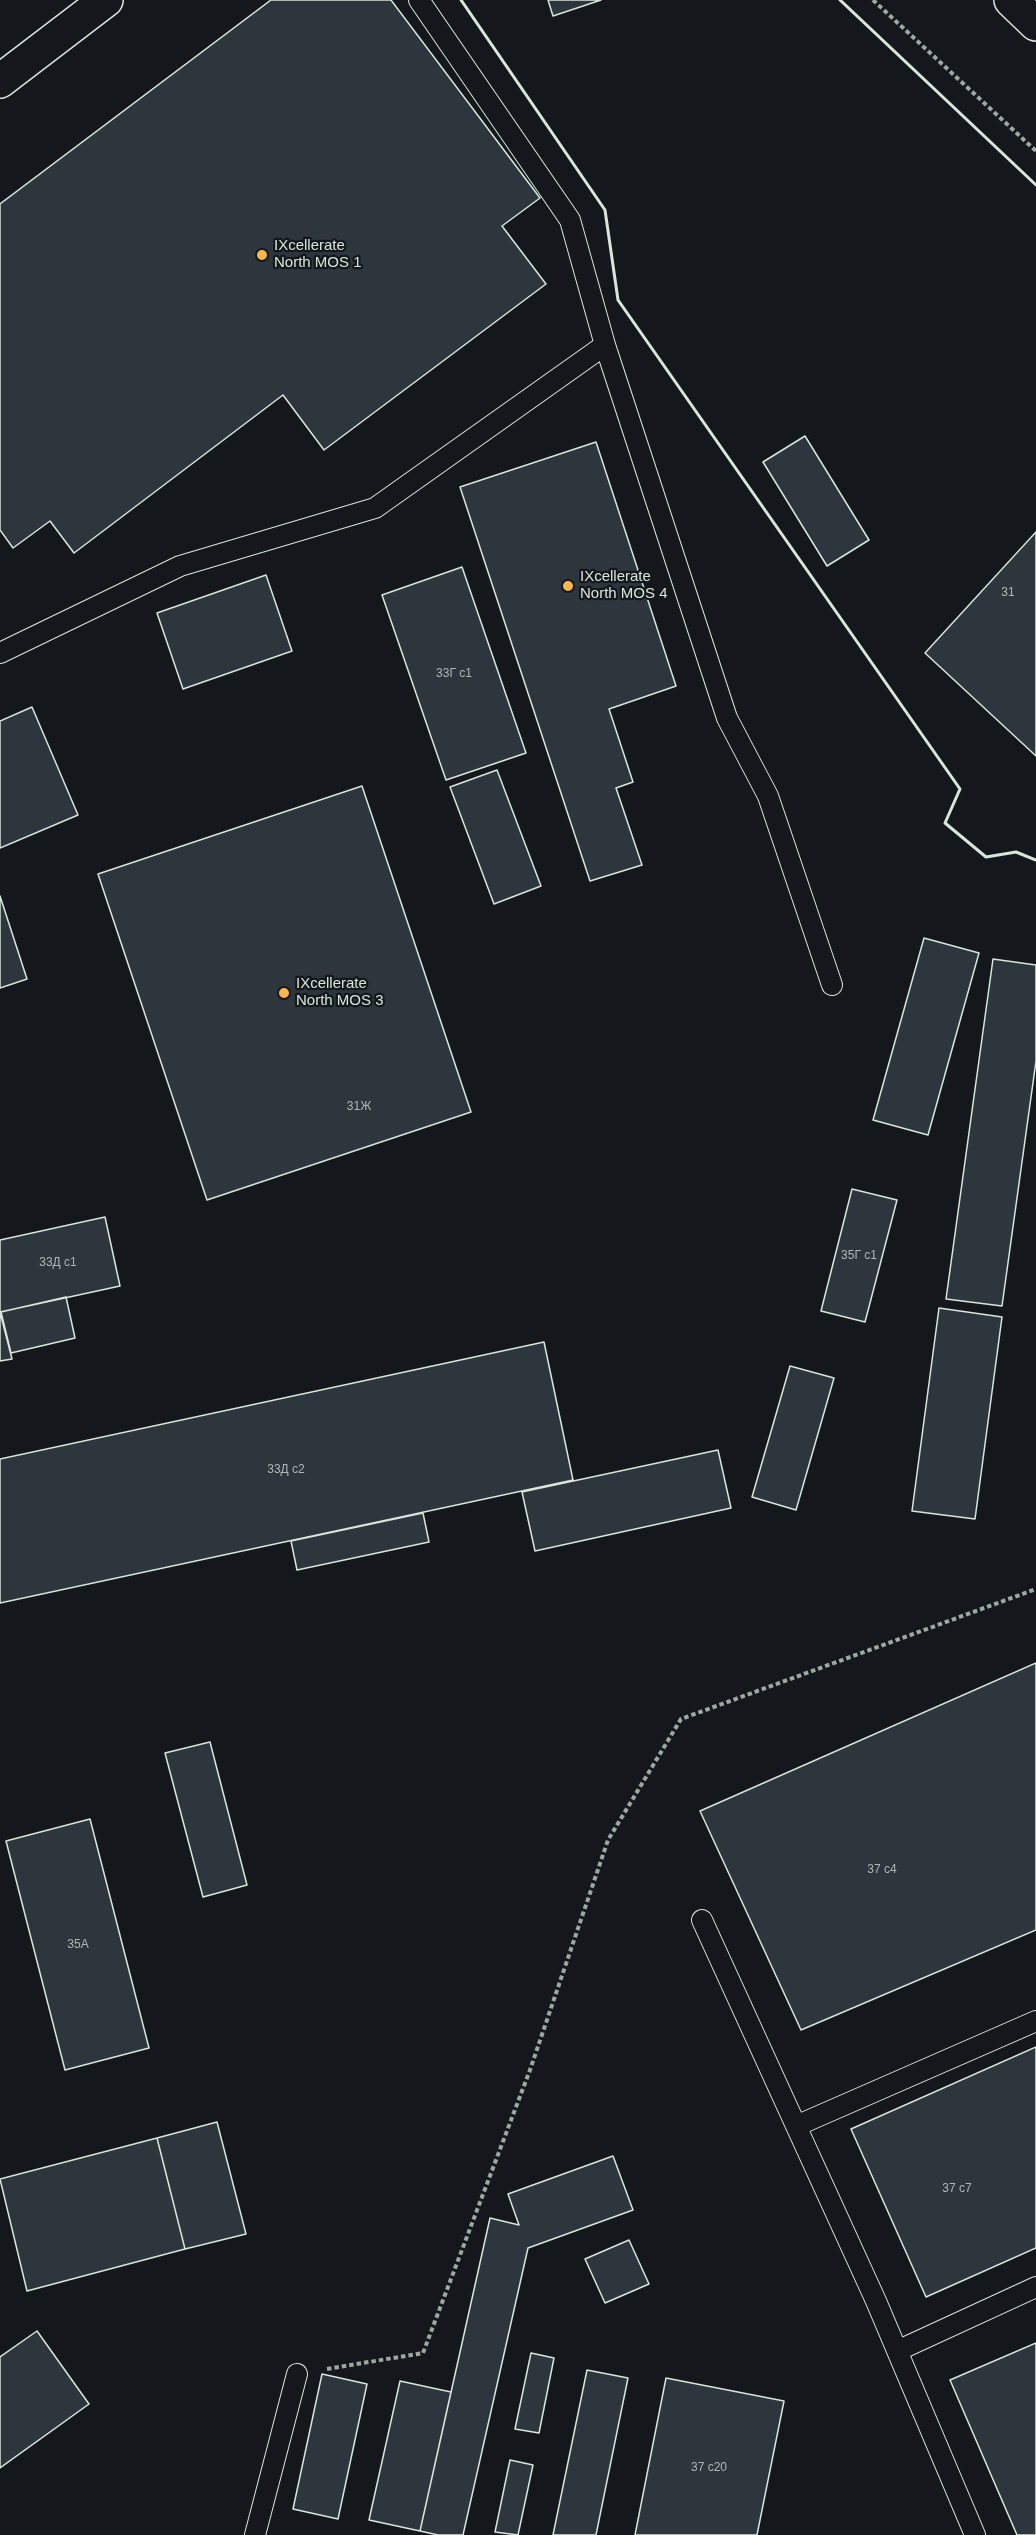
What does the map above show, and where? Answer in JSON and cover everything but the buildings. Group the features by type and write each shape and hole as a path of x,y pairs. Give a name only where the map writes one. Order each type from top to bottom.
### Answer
{"street":[{"path":"0,81 106,0"},
{"path":"1011,0 1036,24"}],"lane":[{"path":"418,0 570,220 605,345 727,718 768,796 832,985"},
{"path":"0,653 180,566 375,508 605,345"},
{"path":"702,1920 897,2350 975,2535"},
{"path":"796,2126 1036,2021"},
{"path":"897,2350 1036,2287"},
{"path":"255,2535 297,2374"}],"path":[{"path":"873,0 1036,151"},
{"path":"297,2374 423,2353 530,2070 609,1840 681,1719 1036,1589"}],"wall":[{"path":"461,0 605,210 618,300 960,789 945,823 986,857 1016,852 1036,860"},
{"path":"840,0 1036,185"}],"place":[{"name":"IXcellerate North MOS 1","path":"262,255"},
{"name":"IXcellerate North MOS 4","path":"568,586"},
{"name":"IXcellerate North MOS 3","path":"284,993"}]}
